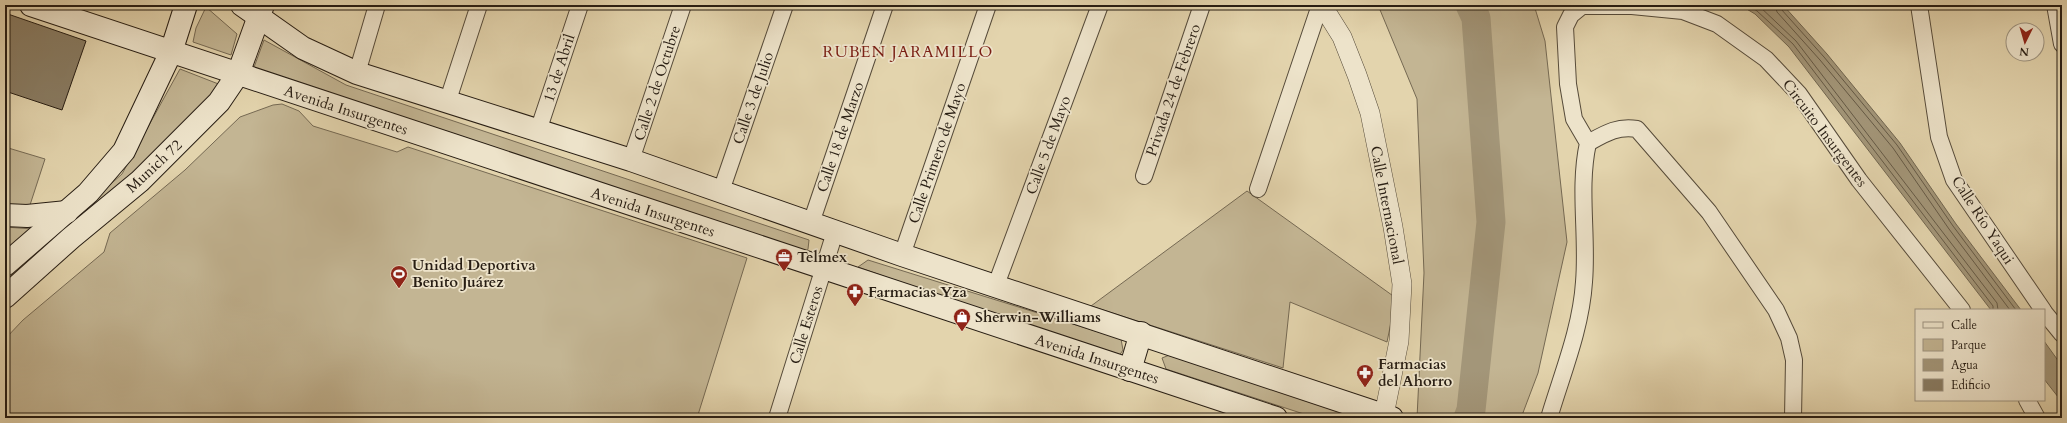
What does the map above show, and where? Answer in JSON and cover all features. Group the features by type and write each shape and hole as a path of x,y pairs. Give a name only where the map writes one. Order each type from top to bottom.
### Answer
{"main road":[{"name":"Avenida Insurgentes","path":"31,5 1276,418"},
{"name":"Munich 72","path":"5,265 88,193 124,151 171,52 186,5"},
{"name":"Munich 72","path":"5,297 71,238 140,181 219,102 238,74 255,9"},
{"path":"255,9 303,48 356,73 631,160 902,255 1388,416"},
{"path":"5,215 27,216 67,212"},
{"path":"1130,370 1141,333"}],"street":[{"path":"356,73 378,5"},
{"path":"448,103 480,5"},
{"name":"13 de Abril","path":"538,131 580,5"},
{"name":"Calle 2 de Octubre","path":"631,160 682,5"},
{"name":"Calle 3 de Julio","path":"721,191 785,5"},
{"name":"Calle 18 de Marzo","path":"811,223 885,5"},
{"name":"Calle Primero de Mayo","path":"902,255 988,5"},
{"name":"Calle 5 de Mayo","path":"996,285 1100,5"},
{"name":"Privada 24 de Febrero","path":"1144,176 1202,5"},
{"path":"1258,189 1321,5"},
{"name":"Calle Internacional","path":"1321,5 1342,37 1358,75 1370,113 1393,227 1401,277 1398,341 1388,416"},
{"name":"Calle Río Yaqui","path":"1919,5 1939,138 1954,180 2042,309"},
{"path":"2055,5 2062,44"},
{"name":"Circuito Insurgentes","path":"1588,142 1574,119 1568,84 1565,27 1571,14 1582,6 1632,6 1683,11 1717,24 1766,59 1799,94 1859,180 1961,309"},
{"path":"1549,418 1568,359 1584,283 1583,165 1588,142 1623,127 1637,129 1709,212 1776,310 1789,338 1794,360 1792,418"},
{"name":"Calle Esteros","path":"777,418 835,232"},
{"name":"Calle Río Yaqui","path":"2045,313 2062,334"},
{"path":"2028,401 2037,418"}],"green space":[{"path":"1378,5 1534,5 1545,41 1567,242 1538,373 1521,418 1417,418 1424,273 1417,99"},
{"path":"206,7 237,34 231,55 193,42 196,28"},
{"path":"264,40 346,85 809,240 808,249 803,258 253,70"},
{"path":"180,69 221,85 153,159 5,289 5,278 122,174"},
{"name":"Unidad Deportiva Benito Juárez","path":"282,104 299,111 313,126 397,152 408,147 747,258 697,418 5,418 5,339 23,320 104,252 110,233 185,170 240,117 273,105"},
{"path":"5,147 45,159 29,208 5,208"},
{"path":"1247,191 1396,298 1387,342 1290,302 1283,368 1091,306"},
{"path":"5,227 33,229 5,255"},
{"path":"868,260 1121,339 1123,350 1117,359 858,267"},
{"path":"1172,354 1363,418 1316,418 1166,369 1162,358"}],"water":[{"path":"1740,5 1783,5 1827,54 1900,143 1956,224 2020,309 1990,309 1789,47 1755,14"},
{"path":"2045,342 2062,366 2062,402 2045,380"}],"building":[{"path":"5,13 86,41 62,110 5,91"}],"waterway":[{"path":"1468,418 1471,410 1491,222 1476,18 1470,5"}],"place":[{"name":"Telmex","path":"784,272"},
{"name":"Unidad Deportiva Benito Juárez","path":"399,289"},
{"name":"Farmacias Yza","path":"855,307"},
{"name":"Sherwin-Williams","path":"962,332"},
{"name":"Farmacias del Ahorro","path":"1365,388"}],"district":[{"name":"RUBEN JARAMILLO","path":"908,52"}]}
